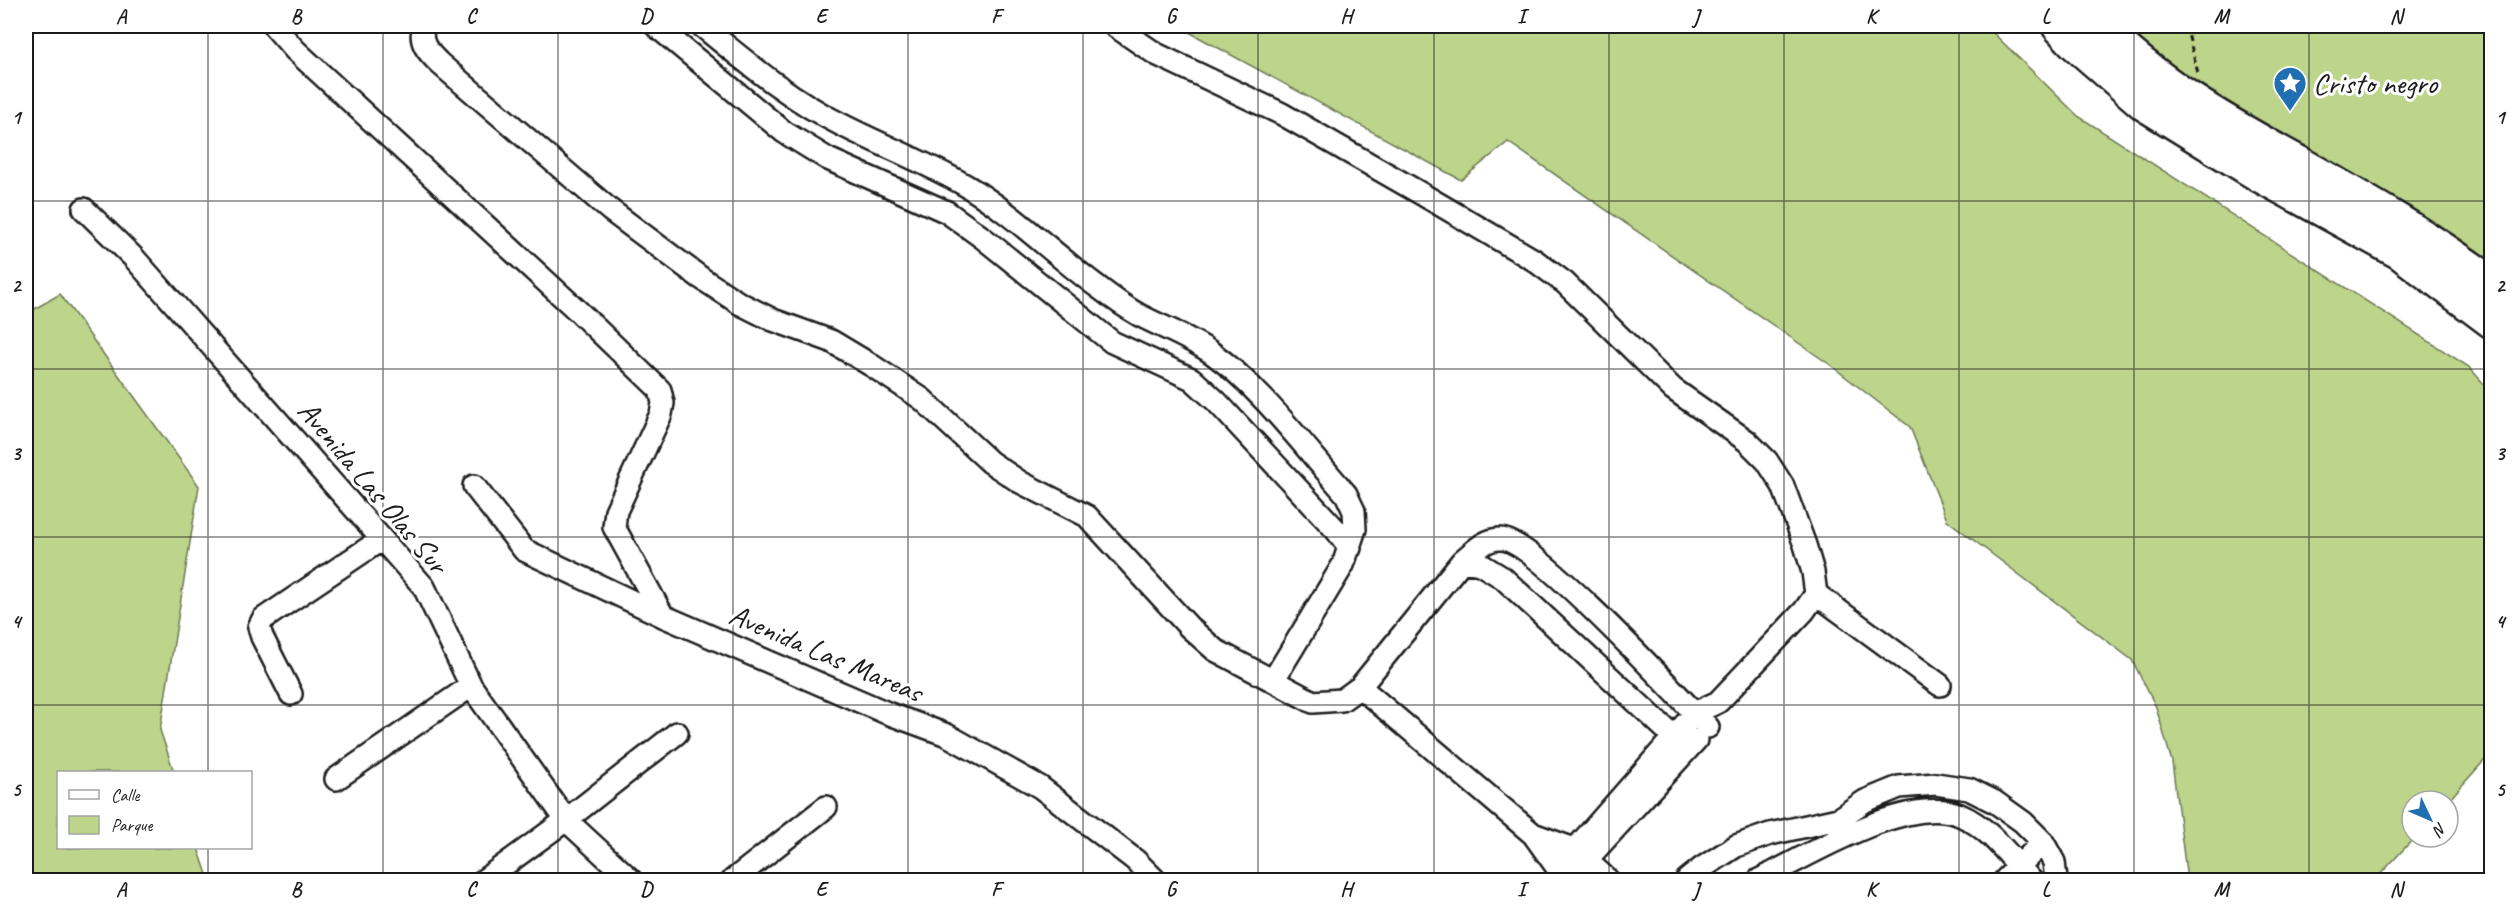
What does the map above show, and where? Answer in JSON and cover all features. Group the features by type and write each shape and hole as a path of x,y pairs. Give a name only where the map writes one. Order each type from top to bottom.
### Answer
{"highway":[{"path":"2060,26 2076,44 2145,104 2258,174 2400,252 2492,321"},
{"path":"2100,26 2143,65 2206,111 2428,238 2492,285"}],"street":[{"path":"274,26 295,50 570,303 660,390 663,403 661,414 616,511 614,527 663,616"},
{"path":"424,26 422,31 424,47 439,63 610,210 739,303 773,320 831,341 871,364 922,399 990,462 1020,482 1087,516 1189,627 1215,650 1274,679 1299,696 1313,702 1342,700 1360,687 1462,561 1480,545 1501,539 1518,545 1543,563 1701,720"},
{"path":"656,26 784,132 828,159 947,212 983,238 1112,342 1192,379 1216,401 1337,531 1350,548"},
{"path":"702,26 741,58 803,102 841,125 918,160 967,186 1099,288 1138,314 1190,339 1233,370 1346,494 1354,511 1355,528 1344,565 1274,679"},
{"path":"1115,26 1156,54 1282,114 1534,260 1565,283 1673,389 1747,441 1767,461 1782,486 1805,545 1813,573 1816,594 1804,611 1701,720 1580,854 1566,876 1533,834 1360,687"},
{"path":"947,212 967,186"},
{"name":"Avenida Las Olas Sur","path":"84,209 134,258 423,587 471,686 566,820 631,880"},
{"name":"Avenida Las Mareas","path":"474,486 525,550 663,616 887,713 947,735 1040,787 1135,860 1155,880"},
{"path":"291,694 262,637 260,627 263,620 382,539"},
{"path":"1462,561 1480,564 1503,578 1680,743"},
{"path":"1816,594 1940,685"},
{"path":"336,779 471,686"},
{"path":"484,880 566,820 676,733"},
{"path":"1688,880 1736,846 1770,834 1838,819 1865,801 1899,787 1936,784 1970,789 1995,801 2023,822 2043,842 2054,862 2056,880"},
{"path":"733,880 826,807"},
{"path":"1759,880 1871,825 1904,814 1931,809 1959,814 1978,826 2005,849 2018,876 2043,842"},
{"path":"1533,834 1580,854 1608,880"}],"path":[{"path":"2186,26 2204,89 2206,111"}],"green space":[{"path":"1178,26 1986,26 2078,116 2469,367 2491,392 2491,753 2459,789 2400,789 2400,849 2404,849 2375,880 2187,880 2172,762 2156,707 2132,660 1947,520 1910,427 1829,364 1508,142 1461,180"},
{"path":"2077,26 2491,26 2491,307"},
{"path":"60,294 199,486 160,730 174,771 57,771 57,849 198,849 209,880 26,880 26,314"}],"place":[{"name":"Cristo negro","path":"2290,112"}]}
